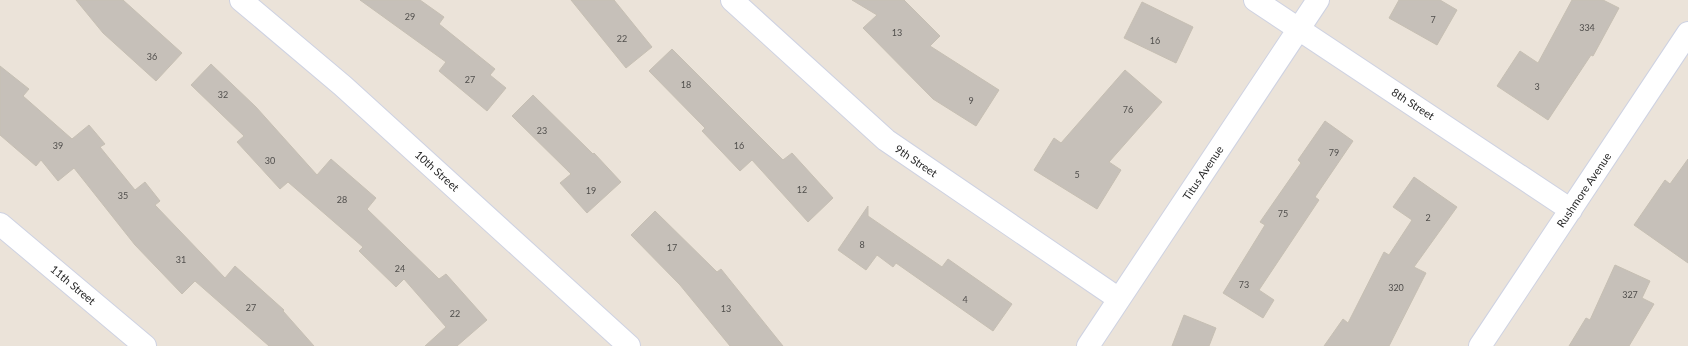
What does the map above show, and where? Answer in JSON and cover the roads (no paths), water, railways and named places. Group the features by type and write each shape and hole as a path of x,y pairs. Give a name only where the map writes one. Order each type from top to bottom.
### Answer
{"street":[{"name":"10th Street","path":"241,0 343,86 629,346"},
{"name":"9th Street","path":"732,0 886,140 1119,299"},
{"name":"8th Street","path":"1255,0 1571,210"},
{"name":"Titus Avenue","path":"1088,346 1318,0"},
{"name":"Rushmore Avenue","path":"1480,346 1688,33"},
{"name":"11th Street","path":"0,224 145,346"}]}
